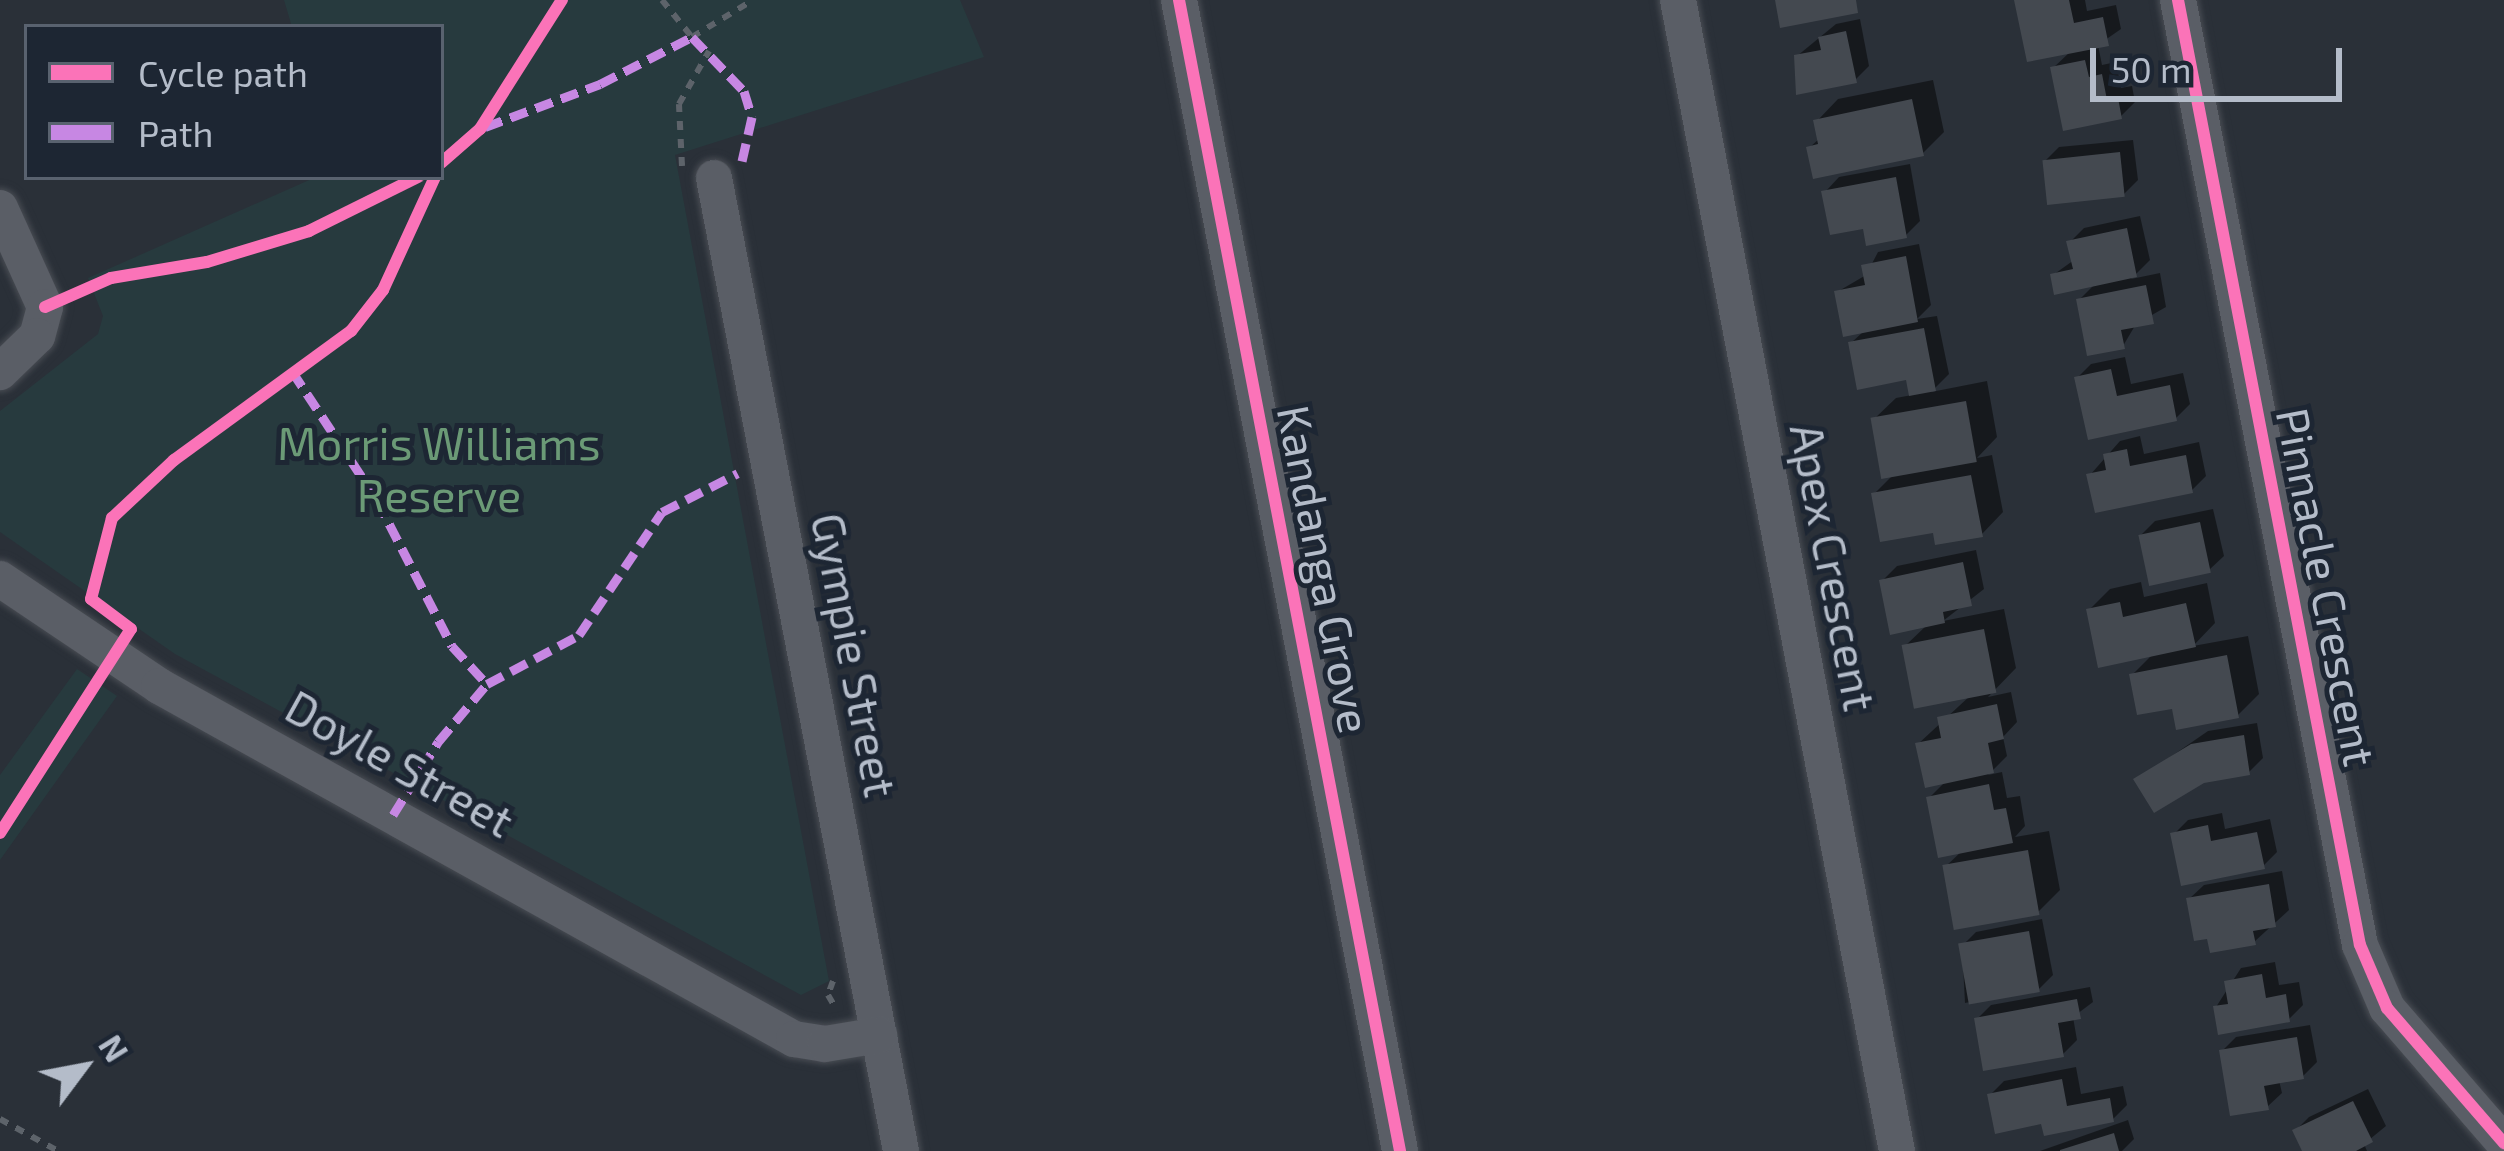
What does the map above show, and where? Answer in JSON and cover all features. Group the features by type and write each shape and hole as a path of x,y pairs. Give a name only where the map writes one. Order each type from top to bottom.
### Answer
{"street":[{"name":"Kandanga Grove","path":"1179,0 1400,1151"},
{"name":"Apex Crescent","path":"1678,0 1897,1151"},
{"name":"Pinnacle Crescent","path":"2178,0 2360,945 2387,1008 2504,1143"},
{"name":"Gympie Street","path":"714,178 901,1151"},
{"path":"0,208 38,275 45,307 37,336 0,372"},
{"name":"Doyle Street","path":"0,579 174,694 811,1045 877,1023"}],"path":[{"path":"662,0 692,37 754,0"},
{"path":"0,1119 58,1151"}],"green space":[{"name":"Morris Williams Reserve","path":"284,0 960,0 984,57 675,155 829,981 801,995 175,654 0,532 0,411 98,334 103,316 88,278 309,180 444,180 444,24 291,24"},
{"path":"77,669 117,696 0,860 0,775"}],"building":[{"path":"1775,0 1856,0 1858,13 1780,28"},
{"path":"2014,0 2069,0 2074,23 2103,17 2109,46 2027,62"},
{"path":"1846,31 1857,83 1796,95 1794,55 1821,50 1818,37"},
{"path":"2085,60 2089,77 2102,74 2107,100 2118,98 2122,119 2063,131 2050,67"},
{"path":"1912,99 1924,156 1813,179 1806,147 1818,144 1813,120"},
{"path":"2120,152 2125,197 2047,205 2042,160"},
{"path":"1896,177 1907,238 1866,246 1863,229 1830,235 1821,191"},
{"path":"2127,228 2137,277 2054,295 2050,274 2073,269 2066,241"},
{"path":"1906,256 1918,322 1843,337 1834,291 1865,285 1861,265"},
{"path":"2146,285 2154,324 2121,330 2125,349 2087,356 2076,299"},
{"path":"1924,328 1936,391 1909,396 1906,380 1857,390 1848,342"},
{"path":"2111,369 2117,396 2170,385 2177,421 2088,440 2074,377"},
{"path":"1966,401 1977,462 1881,479 1870,418"},
{"path":"2127,449 2130,466 2186,455 2193,493 2095,513 2086,474 2106,470 2103,454"},
{"path":"1971,475 1983,537 1935,545 1933,533 1880,542 1871,493"},
{"path":"2200,522 2211,573 2149,586 2138,535"},
{"path":"1963,562 1972,606 1943,612 1945,623 1890,635 1879,580"},
{"path":"2120,602 2123,617 2186,603 2196,647 2098,668 2086,609"},
{"path":"1984,629 1996,693 1914,709 1902,645"},
{"path":"2227,655 2239,718 2176,730 2172,709 2137,715 2129,674"},
{"path":"1997,704 2004,739 1988,743 1994,773 1925,788 1915,743 1941,738 1937,717"},
{"path":"2244,735 2250,775 2204,783 2154,813 2133,779 2191,744"},
{"path":"1989,784 1994,810 2006,808 2013,843 1938,858 1926,797"},
{"path":"2208,825 2211,841 2257,832 2265,869 2181,886 2170,833"},
{"path":"2028,850 2039,915 1954,930 1942,865"},
{"path":"2269,884 2276,927 2253,931 2256,945 2210,953 2207,939 2194,941 2186,898"},
{"path":"2029,931 2040,992 1969,1005 1958,944"},
{"path":"2262,974 2266,998 2286,994 2290,1022 2218,1035 2213,1006 2228,1004 2224,981"},
{"path":"2077,999 2081,1019 2058,1023 2064,1057 1983,1071 1974,1018"},
{"path":"2297,1037 2304,1079 2264,1086 2269,1110 2230,1116 2219,1050"},
{"path":"2062,1079 2067,1106 2110,1098 2114,1122 2044,1136 2041,1124 1995,1134 1987,1094"},
{"path":"2353,1101 2373,1142 2356,1151 2302,1151 2292,1130"},
{"path":"2114,1133 2119,1151 2060,1151 2060,1150"}],"marked path":[{"path":"485,127 600,84 692,37 744,91 752,117 742,161"},
{"path":"292,371 377,500 452,646 487,684"},
{"path":"393,815 438,742 487,684 579,635 662,512 738,473"}],"cycle path":[{"path":"444,160 480,129 562,0"},
{"path":"1179,0 1400,1151"},
{"path":"2178,0 2360,945 2387,1008 2504,1143"},
{"path":"45,307 111,278 207,262 309,231 412,180"},
{"path":"0,833 131,629 91,599 112,518 174,460 351,331 383,290 434,180"}]}
